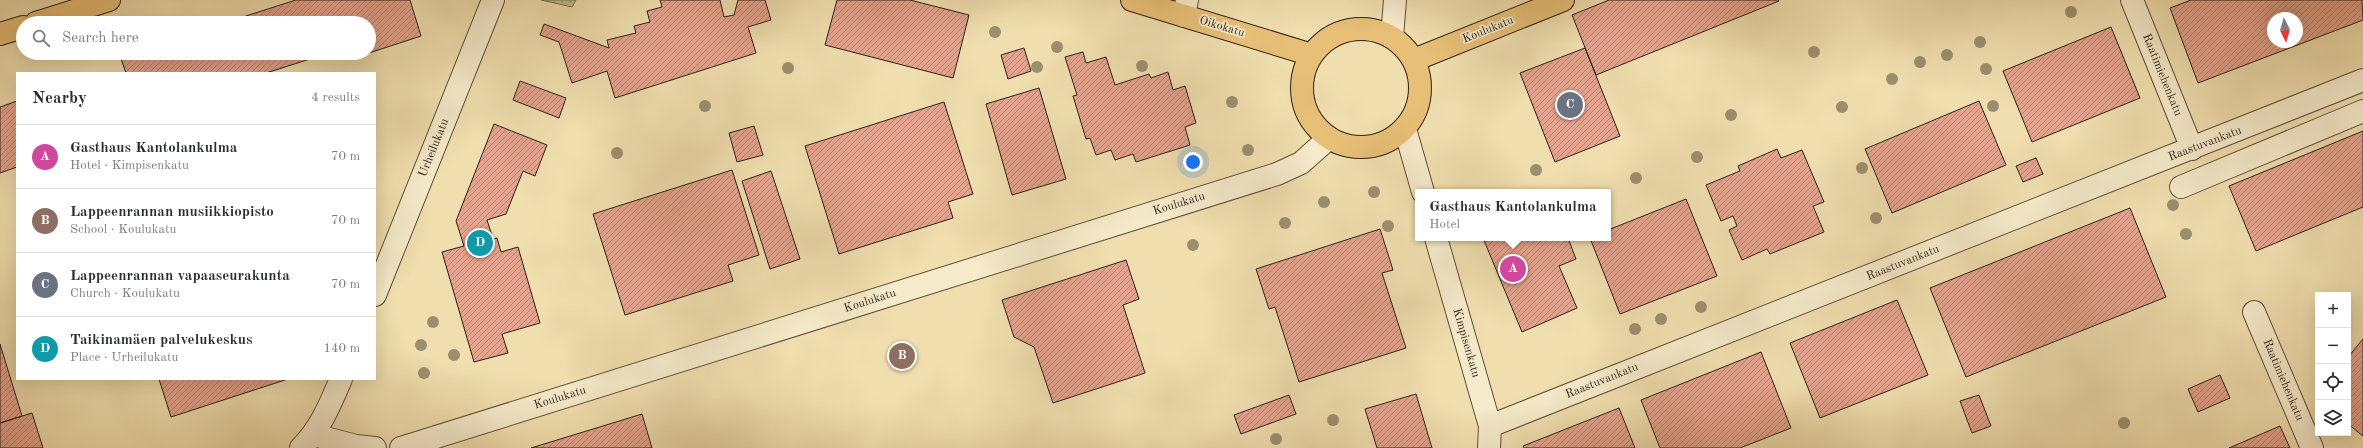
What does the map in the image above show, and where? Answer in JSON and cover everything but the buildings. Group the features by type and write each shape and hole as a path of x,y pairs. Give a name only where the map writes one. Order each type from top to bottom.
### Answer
{"main road":[{"path":"58,16 109,0"},
{"name":"Oikokatu","path":"1132,0 1185,8 1312,55"},
{"name":"Koulukatu","path":"1414,60 1563,0"},
{"path":"0,34 16,29"},
{"path":"1350,30 1380,32 1392,38 1402,45 1414,60 1420,83 1419,100 1414,115 1405,129 1394,138 1381,144 1367,147 1347,146 1329,138 1315,126 1306,111 1302,94 1302,78 1312,55 1323,44 1335,36 1350,30"}],"street":[{"name":"Urheilukatu","path":"376,292 493,0"},
{"path":"1392,38 1395,0"},
{"name":"Raatimiehenkatu","path":"2132,0 2192,149"},
{"name":"Raastuvankatu","path":"1490,426 2317,100 2363,80"},
{"name":"Raastuvankatu","path":"2317,100 2363,93"},
{"path":"2181,187 2363,111"},
{"path":"1405,129 1422,189"},
{"name":"Koulukatu","path":"401,448 1276,174 1300,164 1329,138"},
{"name":"Kimpisenkatu","path":"1437,241 1490,426 1489,448"},
{"name":"Raatimiehenkatu","path":"2254,312 2312,448"},
{"path":"340,380 308,442 375,448"}],"green space":[{"path":"541,0 576,0 572,7"}],"place":[{"name":"Lappeenrannan vapaaseurakunta","path":"1570,105"},
{"name":"Taikinamäen palvelukeskus","path":"480,243"},
{"name":"Gasthaus Kantolankulma","path":"1513,269"},
{"name":"Lappeenrannan musiikkiopisto","path":"902,356"}]}
